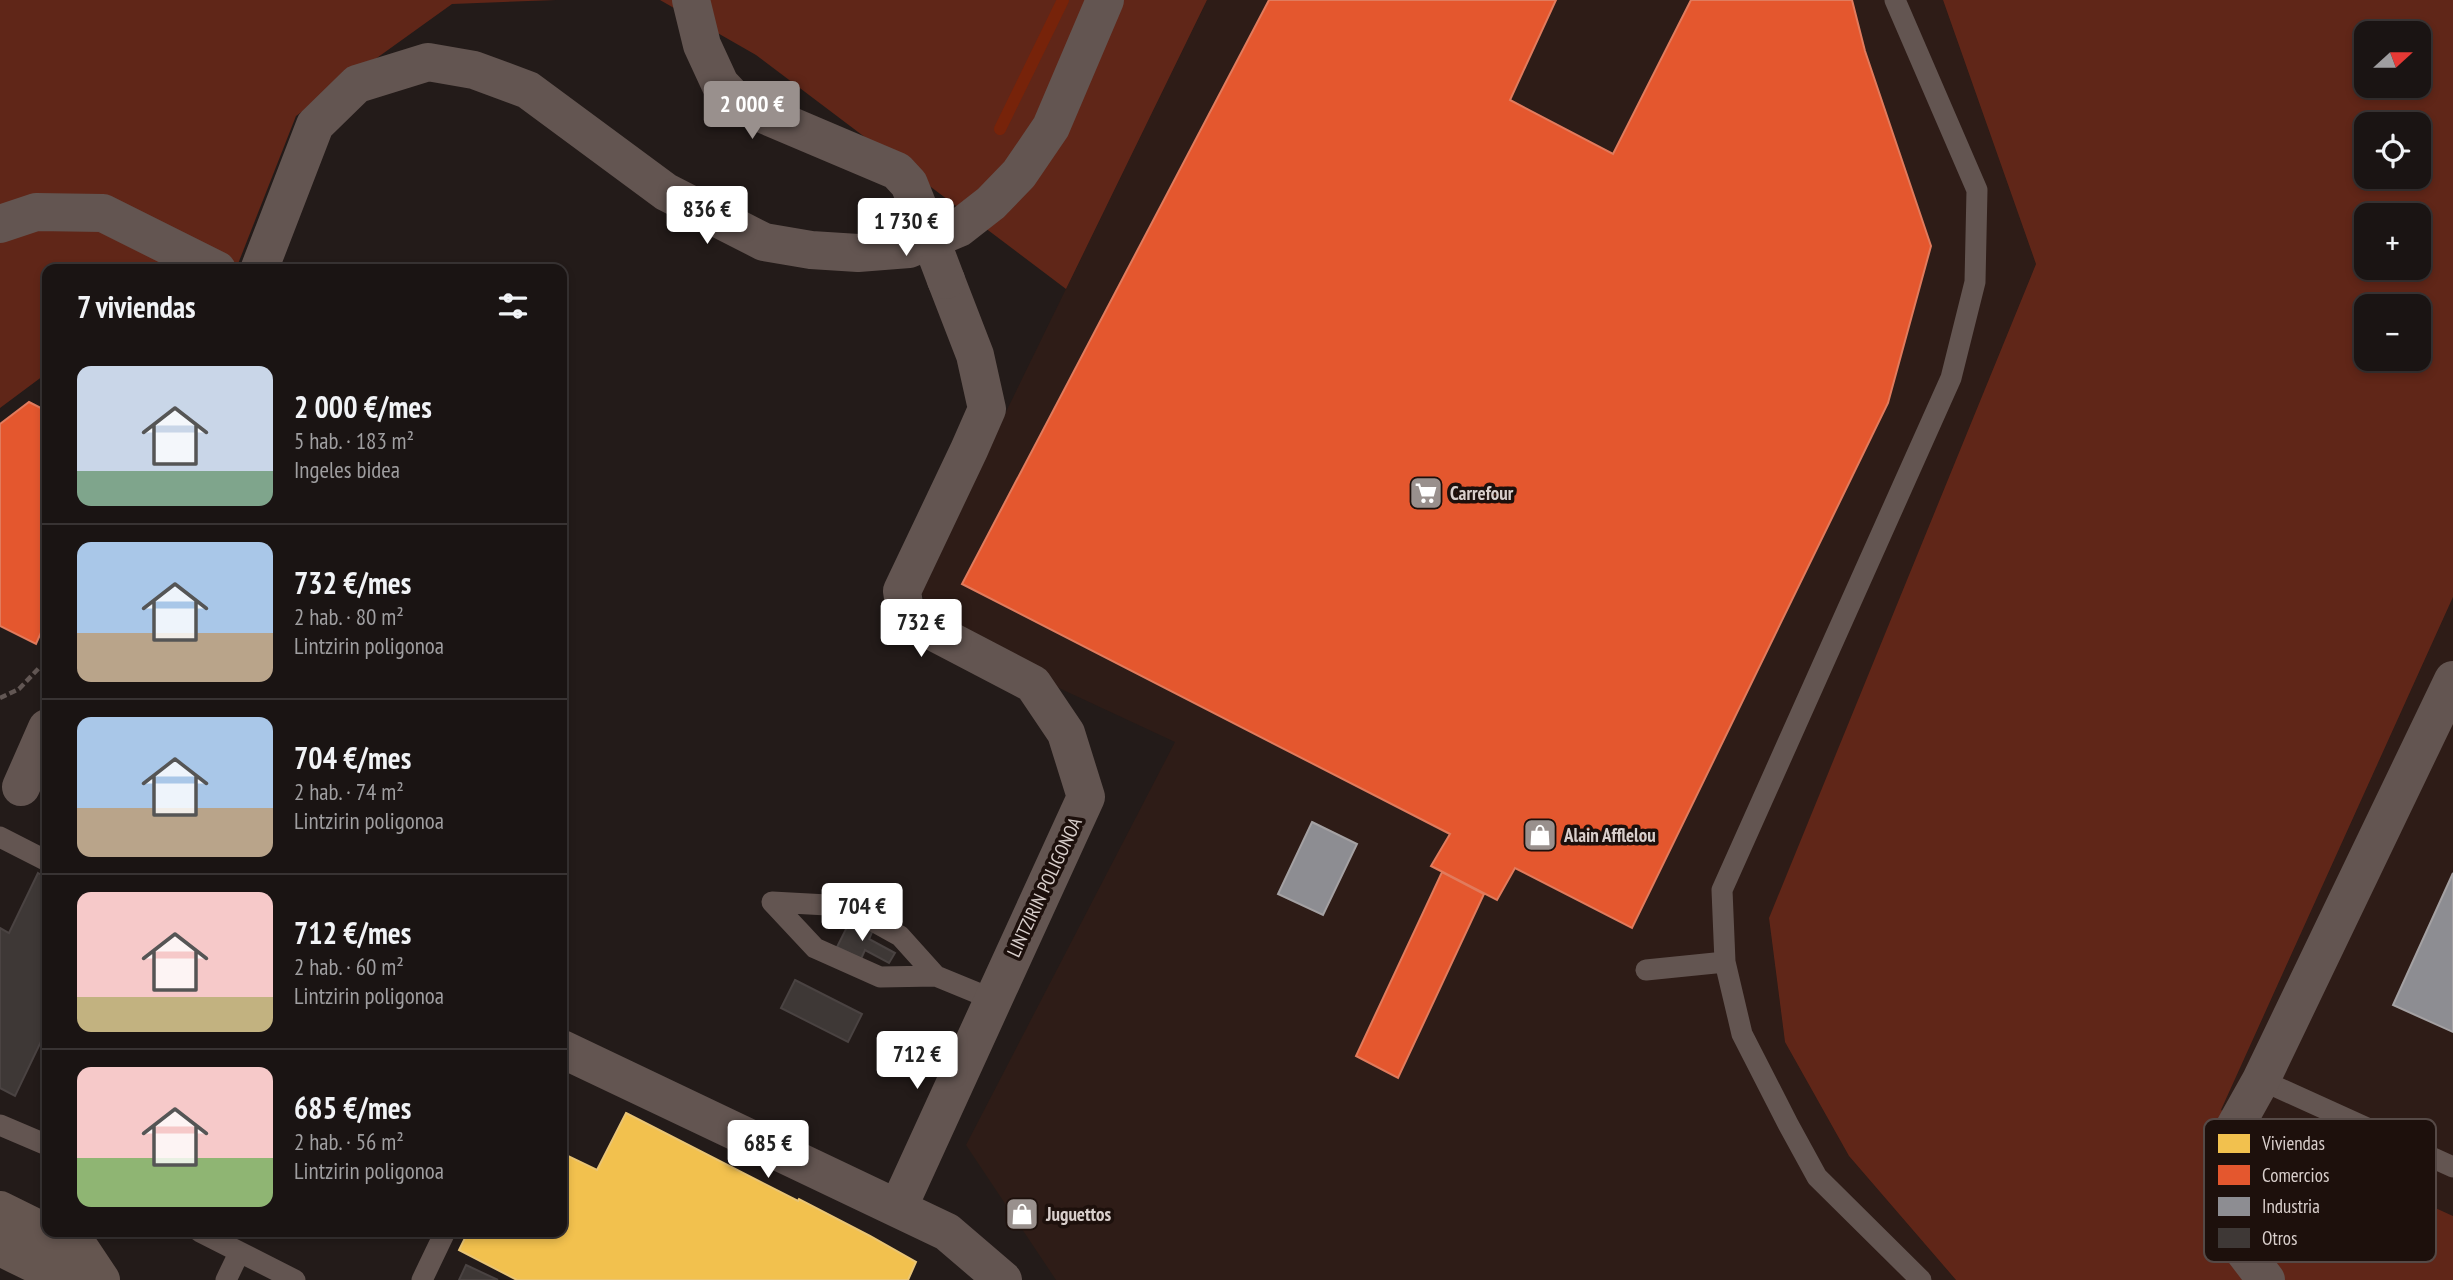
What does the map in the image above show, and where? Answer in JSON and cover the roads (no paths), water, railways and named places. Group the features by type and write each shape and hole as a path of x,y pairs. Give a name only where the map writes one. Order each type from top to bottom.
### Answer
{"main road":[{"path":"0,1210 42,1231"},
{"path":"55,1237 81,1250 101,1280"},
{"path":"0,1247 68,1280"}],"street":[{"name":"LINTZIRIN POLIGONOA","path":"691,0 702,45 715,75 739,104 897,171 909,184 975,355 987,409 902,591 905,611 923,626 1033,684 1066,733 1086,797 898,1208"},
{"path":"261,264 315,125 358,84 428,62 474,70 528,90 666,192 764,242 811,250 858,253 909,249 959,228 1019,174 1051,127 1104,0"},
{"path":"0,224 36,212 103,213 205,264"},
{"path":"2239,1119 2261,1080 2453,680"},
{"path":"23,788 42,740"},
{"path":"567,1051 947,1232 1003,1280"},
{"path":"2253,1262 2266,1280"}],"lane":[{"path":"1895,0 1977,190 1975,282 1951,378 1722,890 1725,961 1742,1034 1818,1177 1921,1280"},
{"path":"0,838 42,859"},
{"path":"936,976 900,936 846,906 772,902 815,948 880,977 936,976 992,999"},
{"path":"1646,970 1725,961"},
{"path":"2261,1080 2347,1119"},
{"path":"0,1125 42,1143"},
{"path":"2436,1159 2453,1167"},
{"path":"209,1237 295,1280"},
{"path":"422,1280 443,1237"},
{"path":"226,1280 239,1253"}],"waterway":[{"path":"1000,129 1063,0"}],"place":[{"name":"Carrefour","path":"1426,493"},
{"name":"Alain Afflelou","path":"1540,835"},
{"name":"Juguettos","path":"1022,1214"}]}
